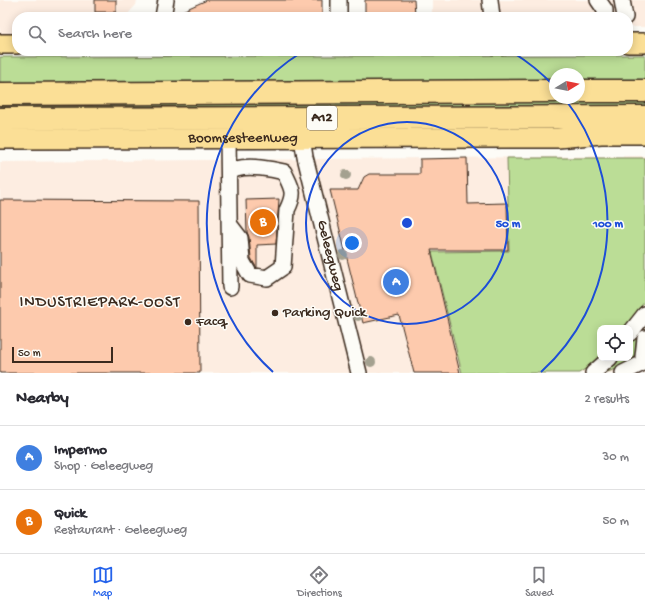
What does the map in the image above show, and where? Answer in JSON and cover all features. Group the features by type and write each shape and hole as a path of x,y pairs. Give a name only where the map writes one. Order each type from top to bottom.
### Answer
{"highway":[{"name":"A12","path":"0,94 549,91"},
{"path":"585,91 645,91"},
{"name":"A12","path":"0,119 645,117"}],"main road":[{"path":"0,44 12,44"},
{"name":"Boomsesteenweg","path":"558,138 601,134 645,134"},
{"name":"Boomsesteenweg","path":"0,139 558,138 602,142 645,143"}],"street":[{"path":"164,12 166,0"},
{"path":"339,0 339,12"},
{"path":"598,0 605,12"},
{"path":"622,0 624,12"},
{"path":"228,138 230,287"},
{"name":"Geleegweg","path":"302,138 305,158 359,373"},
{"path":"229,174 237,169 250,168 269,168 284,172 293,192 291,202 287,210 283,267 267,278 250,275 242,261 240,238 230,225"},
{"path":"633,329 645,314"},
{"path":"623,373 644,362 642,356 645,338"},
{"path":"593,373 607,361"}],"shaded area":[{"path":"0,0 137,0 136,5 130,12 12,12 12,33 0,33"},
{"path":"432,0 645,0 645,27 633,27 633,12 432,12"},
{"path":"645,156 645,373 0,373 0,162"}],"green space":[{"path":"645,55 645,84 585,84 585,68 549,68 549,84 0,86 0,57"},
{"path":"549,101 549,104 585,104 585,101 645,101 645,111 0,112 0,103"},
{"path":"507,158 645,158 645,301 626,325 597,325 597,358 591,365 579,373 462,373 432,252 509,251"},
{"path":"645,324 633,358 633,337"},
{"path":"613,361 630,361 608,372 599,373"}],"building":[{"path":"95,0 116,0 116,12 95,12"},
{"path":"207,0 322,0 322,12 180,12"},
{"path":"365,0 414,0 415,12 365,12"},
{"path":"467,158 468,204 507,203 508,250 431,250 460,373 414,373 399,315 363,323 330,190 358,190 364,177 369,174 420,174 420,159"},
{"path":"279,199 276,244 257,245 256,267 251,258 249,237 247,232 246,200"},
{"path":"0,200 199,201 200,373 0,373"}],"place":[{"name":"Quick","path":"263,222"},
{"name":"Impermo","path":"396,282"},
{"name":"Parking Quick","path":"275,313"},
{"name":"Facq","path":"188,322"}],"district":[{"name":"INDUSTRIEPARK-OOST","path":"100,303"}]}
